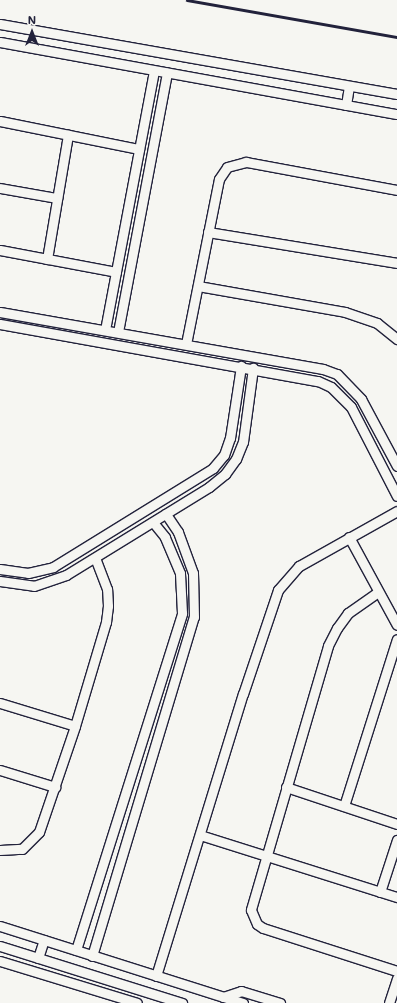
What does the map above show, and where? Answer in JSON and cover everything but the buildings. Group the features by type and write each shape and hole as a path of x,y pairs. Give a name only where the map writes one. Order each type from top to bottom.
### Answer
{"street":[{"path":"0,24 397,94"},
{"path":"0,42 397,114"},
{"path":"105,330 154,71"},
{"path":"118,332 167,73"},
{"path":"346,105 349,86"},
{"path":"0,121 139,149"},
{"path":"47,259 68,135"},
{"path":"186,344 219,179 224,170 236,163 246,162 397,190"},
{"path":"0,188 57,198"},
{"path":"208,232 397,263"},
{"path":"0,250 116,272"},
{"path":"198,286 345,312 377,322 397,339"},
{"path":"0,312 323,368 337,374 350,384 371,415 397,466"},
{"path":"0,324 304,377 331,387 351,407 397,496"},
{"path":"0,569 28,573 53,567 212,468 224,455 230,438 240,366"},
{"path":"0,581 34,586 51,582 95,558 166,514 209,487 225,474 236,459 243,442 253,368"},
{"path":"358,422 371,415"},
{"path":"156,976 278,590 298,566 397,511"},
{"path":"92,956 194,617 193,573 181,539 166,514"},
{"path":"76,950 182,613 180,573 166,537 153,522"},
{"path":"349,537 397,625"},
{"path":"0,850 15,851 35,839 55,787 75,726 106,622 108,606 107,589 95,558"},
{"path":"378,592 348,613 337,628 328,646 251,902 253,917 257,924 263,928 397,971"},
{"path":"344,806 397,639"},
{"path":"0,703 75,726"},
{"path":"0,770 55,787"},
{"path":"286,787 397,824"},
{"path":"200,835 397,897"},
{"path":"380,892 397,840"},
{"path":"0,926 243,1003"},
{"path":"38,958 44,940"},
{"path":"0,946 182,1003"},
{"path":"0,961 138,1003"},
{"path":"389,1003 397,978"},
{"path":"223,997 241,991 280,1003"}],"railway":[{"path":"187,0 397,37"}]}
